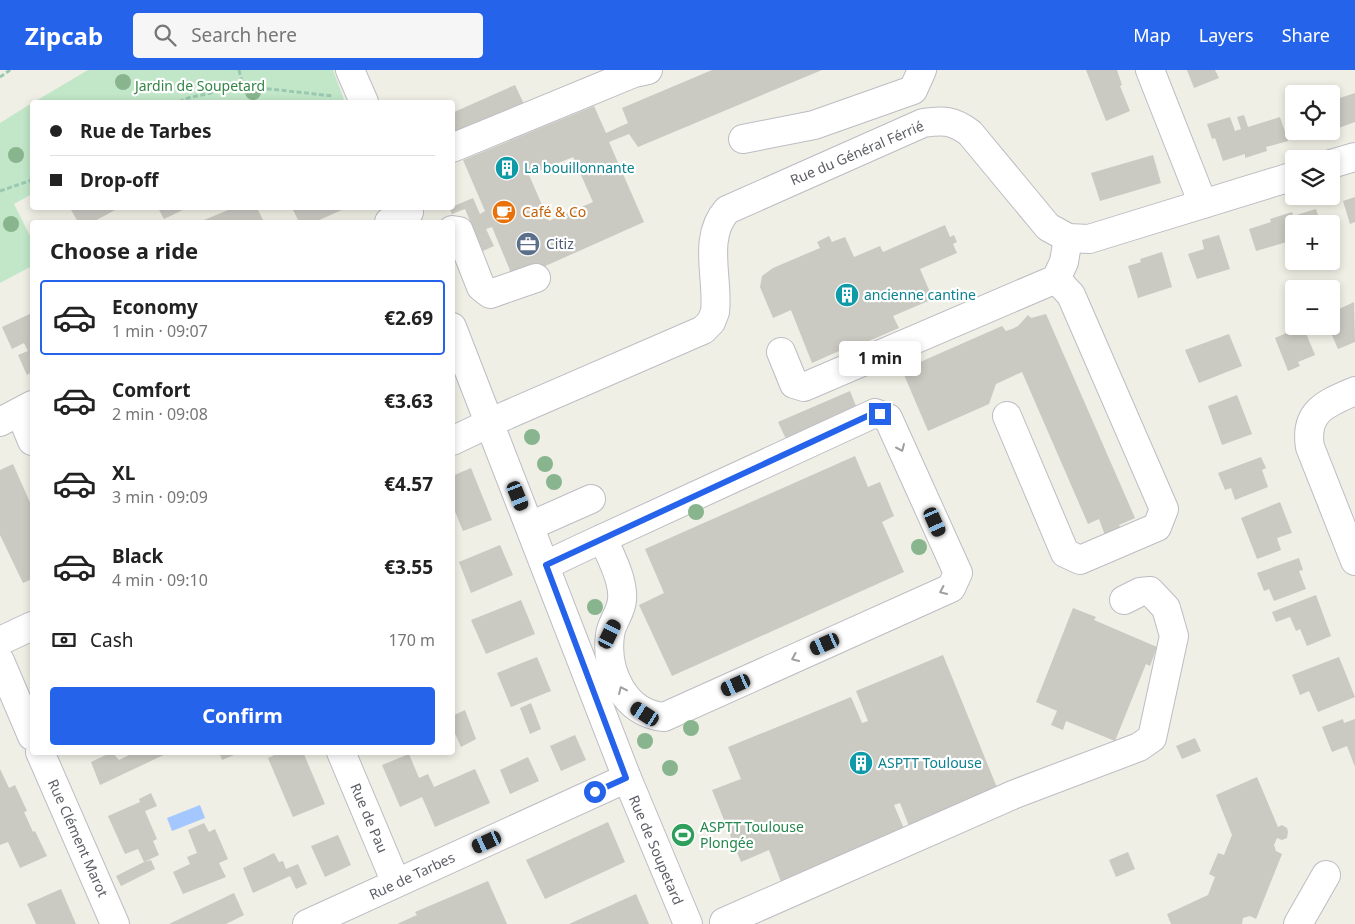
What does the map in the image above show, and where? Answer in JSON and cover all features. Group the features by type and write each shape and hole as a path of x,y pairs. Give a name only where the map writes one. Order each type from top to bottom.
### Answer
{"street":[{"path":"455,147 634,73 648,70"},
{"path":"743,139 814,125 913,90 922,70"},
{"path":"1150,70 1203,204"},
{"path":"898,95 911,128"},
{"name":"Rue du Général Férrié","path":"455,440 703,330 711,322 716,303 713,242 715,229 727,210 923,123 944,120 962,127 970,133 1048,227 1068,238"},
{"path":"1340,161 1355,157"},
{"path":"781,352 794,384 804,387 1056,279 1064,262 1068,238 1089,239 1285,179"},
{"path":"455,231 459,232 481,287 490,294 536,278"},
{"path":"1007,416 1065,553 1080,560 1157,527 1164,509 1072,295 1056,279"},
{"name":"Rue de Soupetard","path":"455,335 546,565 626,778 688,924"},
{"path":"1355,391 1322,407 1310,425 1309,436 1310,447 1355,562"},
{"path":"18,413 30,437"},
{"path":"546,565 603,538 874,413 888,418 958,574 950,588 664,718 645,714 625,697 610,664 610,634 618,617 622,593 603,538"},
{"path":"530,526 591,499"},
{"path":"724,922 1015,794 1139,747 1152,738 1174,636 1166,608 1150,591 1140,592 1124,600"},
{"path":"0,641 30,627"},
{"path":"0,662 30,731"},
{"name":"Rue Clément Marot","path":"41,755 115,924"},
{"name":"Rue de Pau","path":"342,755 396,883"},
{"name":"Rue de Tarbes","path":"307,924 626,778"},
{"path":"1298,924 1326,875"}],"path":[{"path":"0,77 10,70"},
{"path":"240,70 243,86"},
{"path":"184,100 243,86 340,97 357,87"},
{"path":"0,190 30,181"}],"green space":[{"name":"Jardin de Soupetard","path":"88,70 333,70 344,100 37,100"},
{"path":"30,104 30,195 14,204 30,236 30,267 0,283 0,123"}],"water":[{"path":"200,805 205,818 172,831 167,818"}],"building":[{"name":"La bouillonnante","path":"712,70 822,70 638,147 629,134 609,142 644,222 514,280 492,227 486,229 494,246 483,251 465,209 452,214 450,210 455,210 455,206 473,198 480,214 485,211 463,160 594,106 606,133 628,123 622,108","holes":["573,157 593,202 549,221 529,175"]},
{"path":"1086,70 1117,70 1122,85 1120,86 1130,111 1106,121"},
{"path":"1187,70 1215,70 1219,78 1194,88"},
{"path":"515,85 524,104 455,133 455,112"},
{"path":"1355,93 1355,122 1340,127 1340,98"},
{"path":"1244,115 1248,127 1280,117 1285,132 1285,140 1288,141 1266,147 1267,151 1245,158 1245,154 1223,161 1215,138 1212,139 1207,124 1230,117 1235,131 1241,129 1237,117"},
{"path":"1153,155 1161,183 1100,201 1091,173"},
{"path":"1355,197 1355,222 1350,224 1343,201"},
{"path":"1316,209 1318,215 1296,215"},
{"path":"71,210 115,210 97,220 77,220"},
{"path":"159,210 183,210 164,219"},
{"path":"228,210 258,210 263,220 204,220"},
{"path":"293,210 342,210 319,220 298,220"},
{"path":"1292,212 1293,215 1285,215 1285,242 1256,251 1249,229 1271,222 1270,219"},
{"name":"ancienne cantine","path":"945,225 950,237 954,235 957,242 953,244 957,253 920,269 933,299 893,316 899,328 841,353 839,351 812,363 791,310 773,318 760,287 762,276 773,268 820,248 817,242 829,236 832,242 845,237 854,257 880,246 883,252"},
{"path":"1219,235 1230,269 1197,279 1188,254 1204,249 1202,240"},
{"path":"1162,252 1172,287 1138,298 1128,266 1141,262 1140,259"},
{"path":"1354,302 1355,342 1338,349 1332,335 1340,335 1340,309"},
{"path":"30,314 30,373 27,375 18,355 28,351 24,343 12,349 2,327"},
{"path":"1046,314 1135,518 1119,525 1122,531 1106,538 1099,519 1088,524 1022,372 996,384 989,404 928,431 902,370 1002,326 1006,331 1012,329 1018,326 1028,315 1031,318"},
{"path":"1229,334 1242,366 1199,383 1185,350"},
{"path":"1285,334 1307,335 1315,355 1298,362 1300,366 1288,371 1275,338"},
{"path":"850,391 858,411 787,441 778,422"},
{"path":"1237,395 1252,434 1222,445 1208,406"},
{"path":"855,456 868,487 880,482 894,516 882,522 904,572 672,676 639,605 664,593 645,549"},
{"path":"1261,457 1266,468 1262,470 1268,487 1235,500 1231,488 1225,490 1218,473"},
{"path":"13,464 30,502 30,580 23,583 0,535 0,470"},
{"path":"471,468 492,520 463,531 455,511 455,475"},
{"path":"1280,502 1292,533 1277,538 1281,550 1257,559 1241,518"},
{"path":"500,545 513,575 471,593 459,562"},
{"path":"1299,558 1303,570 1299,571 1306,589 1274,601 1269,589 1264,591 1257,573"},
{"path":"1316,595 1331,636 1307,646 1300,629 1296,631 1290,617 1276,622 1272,612"},
{"path":"521,600 535,634 486,654 471,620"},
{"path":"1073,608 1096,617 1094,620 1157,647 1150,666 1146,664 1115,741 1066,721 1063,730 1051,725 1057,711 1036,702"},
{"name":"ASPTT Toulouse","path":"943,655 998,790 909,826 900,803 894,805 905,831 781,882 769,850 741,862 712,790 741,779 728,747 851,697 862,723 868,721 856,691"},
{"path":"537,657 551,691 511,707 497,673"},
{"path":"1339,657 1355,697 1318,712 1309,691 1300,695 1292,675"},
{"path":"531,703 541,729 530,734 520,708"},
{"path":"465,710 476,739 461,747 455,734 455,715"},
{"path":"1343,719 1344,723 1355,719 1355,767 1347,746 1332,752 1322,727"},
{"path":"575,735 586,760 561,771 550,746"},
{"path":"1195,738 1201,751 1182,759 1176,746"},
{"path":"106,755 115,755 119,760 129,755 164,755 100,785 91,762"},
{"path":"220,755 234,755 222,760"},
{"path":"274,755 304,755 325,804 293,817 268,758"},
{"path":"409,755 419,778 428,774 434,787 475,769 490,803 435,827 422,797 400,807 382,765"},
{"path":"528,757 539,781 510,794 500,770"},
{"path":"0,769 9,788 15,785 27,811 24,812 33,832 35,831 47,856 20,868 8,842 0,845"},
{"path":"1257,777 1278,827 1282,825 1287,828 1288,832 1287,838 1282,840 1277,838 1274,845 1276,851 1282,854 1256,919 1250,916 1243,918 1242,924 1171,924 1167,914 1208,895 1215,877 1209,874 1218,853 1224,855 1232,835 1216,795"},
{"path":"151,793 157,806 145,811 157,839 153,841 159,855 144,862 138,849 125,854 108,816 140,802 139,799"},
{"path":"608,822 625,862 545,899 526,860"},
{"path":"204,823 209,832 215,829 228,859 219,863 226,877 183,894 173,872 190,864 187,857 197,853 188,830"},
{"path":"338,835 351,865 325,877 311,846"},
{"path":"1128,852 1135,869 1116,877 1109,860"},
{"path":"274,853 279,862 283,861 286,869 298,864 307,884 296,889 290,876 253,893 243,868"},
{"path":"151,860 155,869 121,886 116,876"},
{"path":"488,881 507,924 397,924 417,915 415,912"},
{"path":"61,889 76,924 36,924 27,904"},
{"path":"234,893 244,915 226,924 169,924"},
{"path":"636,894 649,924 569,924"}],"place":[{"name":"La bouillonnante","path":"507,168"},
{"name":"Café & Co","path":"504,212"},
{"name":"Citiz","path":"528,244"},
{"name":"ancienne cantine","path":"847,295"},
{"name":"ASPTT Toulouse","path":"861,763"},
{"name":"ASPTT Toulouse Plongée","path":"683,835"}],"route":[{"path":"595,792 626,778 546,565 874,413 880,414"}]}
